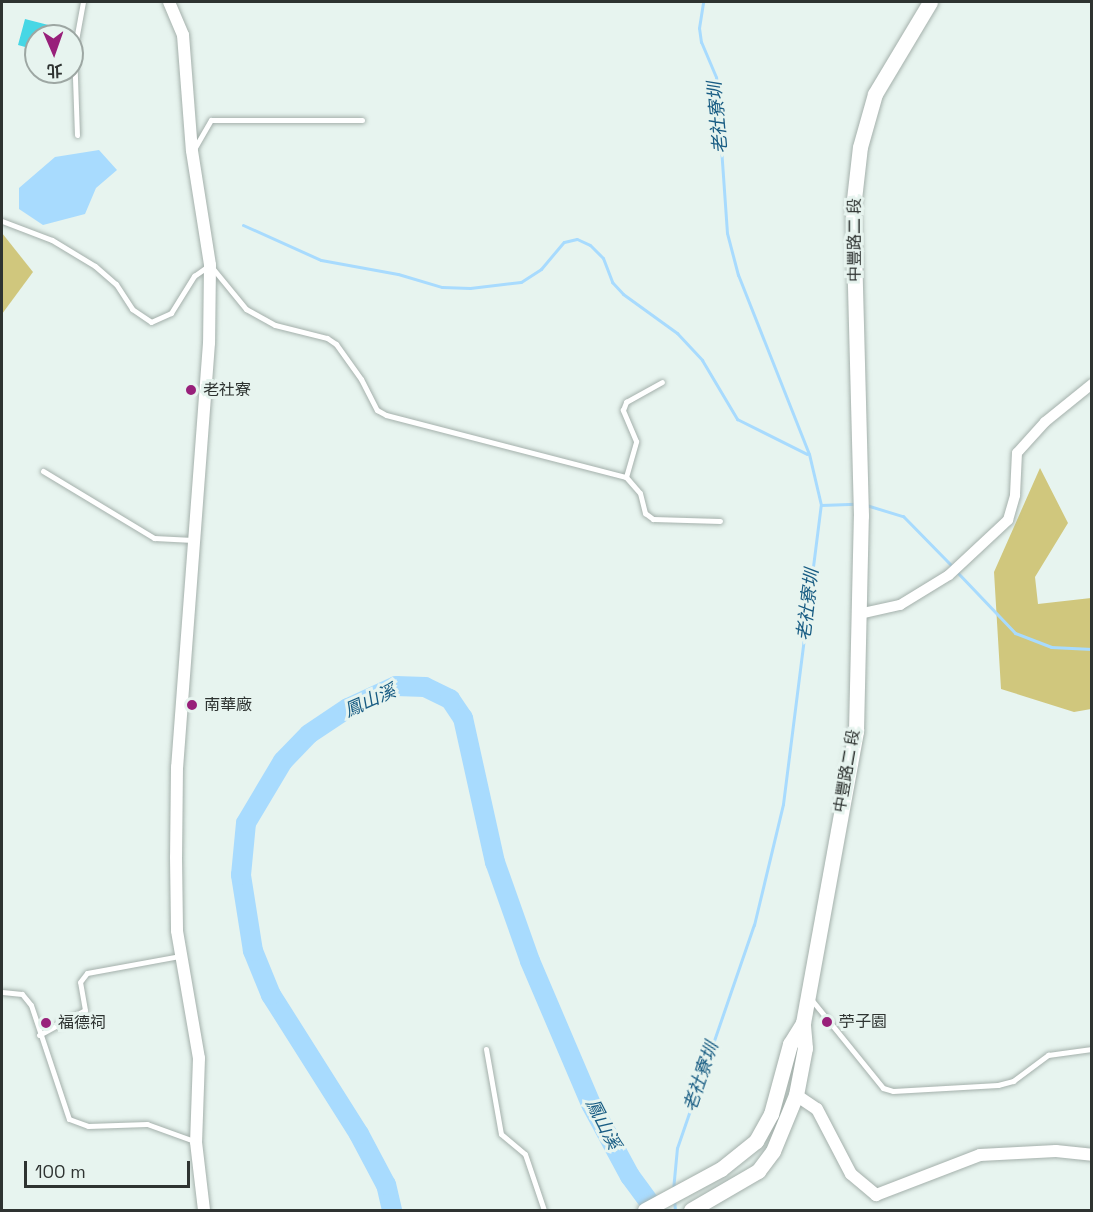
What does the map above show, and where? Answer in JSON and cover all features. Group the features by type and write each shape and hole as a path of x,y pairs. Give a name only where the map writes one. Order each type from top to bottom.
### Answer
{"main road":[{"name":"中豐路二 段","path":"691,1210 758,1171 773,1151 796,1095 804,1048 803,1023 856,731 861,496 853,208 860,147 876,94 930,2"},
{"name":"中豐路二 段","path":"645,1210 721,1169 756,1141 766,1123 790,1044 803,1023"}],"street":[{"path":"169,2 183,34 192,151 210,265 208,343 177,767 180,956 199,1058 196,1142 204,1210"},
{"path":"859,614 900,605 949,575 1008,520 1015,495 1014,461 1017,453 1045,422 1092,384"},
{"path":"796,1095 817,1109 851,1174 876,1195 980,1155 1056,1151 1092,1155"}],"lane":[{"path":"77,135 74,51 83,2"},
{"path":"192,151 199,145 211,120 362,120"},
{"path":"2,221 52,240 95,266 116,284 132,309 151,322 171,313 194,276 210,265 246,309 275,325 327,338 336,344 361,379 377,410 626,477 640,493 645,513 653,519 720,521"},
{"path":"626,477 636,441 623,410 626,402 662,382"},
{"path":"44,471 154,538 193,540"},
{"path":"39,1035 85,1010 80,982 87,973 180,956"},
{"path":"2,992 27,999 69,1119 88,1126 147,1124 196,1142"},
{"path":"808,995 883,1088 893,1091 998,1085 1013,1081 1048,1055 1092,1049"},
{"path":"486,1049 501,1134 525,1154 543,1210"}],"shaded area":[{"path":"2,233 33,272 2,314"},
{"path":"1040,468 1068,523 1035,577 1038,604 1091,598 1091,709 1074,712 1001,689 994,572"}],"water":[{"path":"99,150 117,170 96,188 85,214 43,225 19,209 19,188 55,157"}],"building":[{"path":"25,19 44,24 24,24 24,47 18,45"}],"waterway":[{"name":"老社寮圳","path":"673,1190 677,1148 754,925 783,804 821,505 809,454 738,275 727,233 716,77 701,42 699,28 703,2"},
{"path":"243,225 321,260 398,274 442,287 470,288 521,282 541,269 564,242 577,239 590,245 603,258 612,282 623,294 677,333 702,360 737,419 807,454"},
{"path":"821,505 856,504"},
{"path":"866,505 903,516 953,567"},
{"path":"957,572 1015,633 1051,647 1092,649"},
{"name":"鳳山溪","path":"392,1210 386,1185 359,1134 271,995 253,951 241,875 246,823 283,761 309,734 348,708 396,686 425,687 450,699 463,718 495,862 530,961 591,1104 630,1176 655,1210"},
{"name":"老社寮圳","path":"674,1199 675,1210"}],"place":[{"name":"老社寮","path":"191,390"},
{"name":"南華廠","path":"192,705"},
{"name":"苧子園","path":"827,1022"},
{"name":"福德祠","path":"46,1023"}]}
